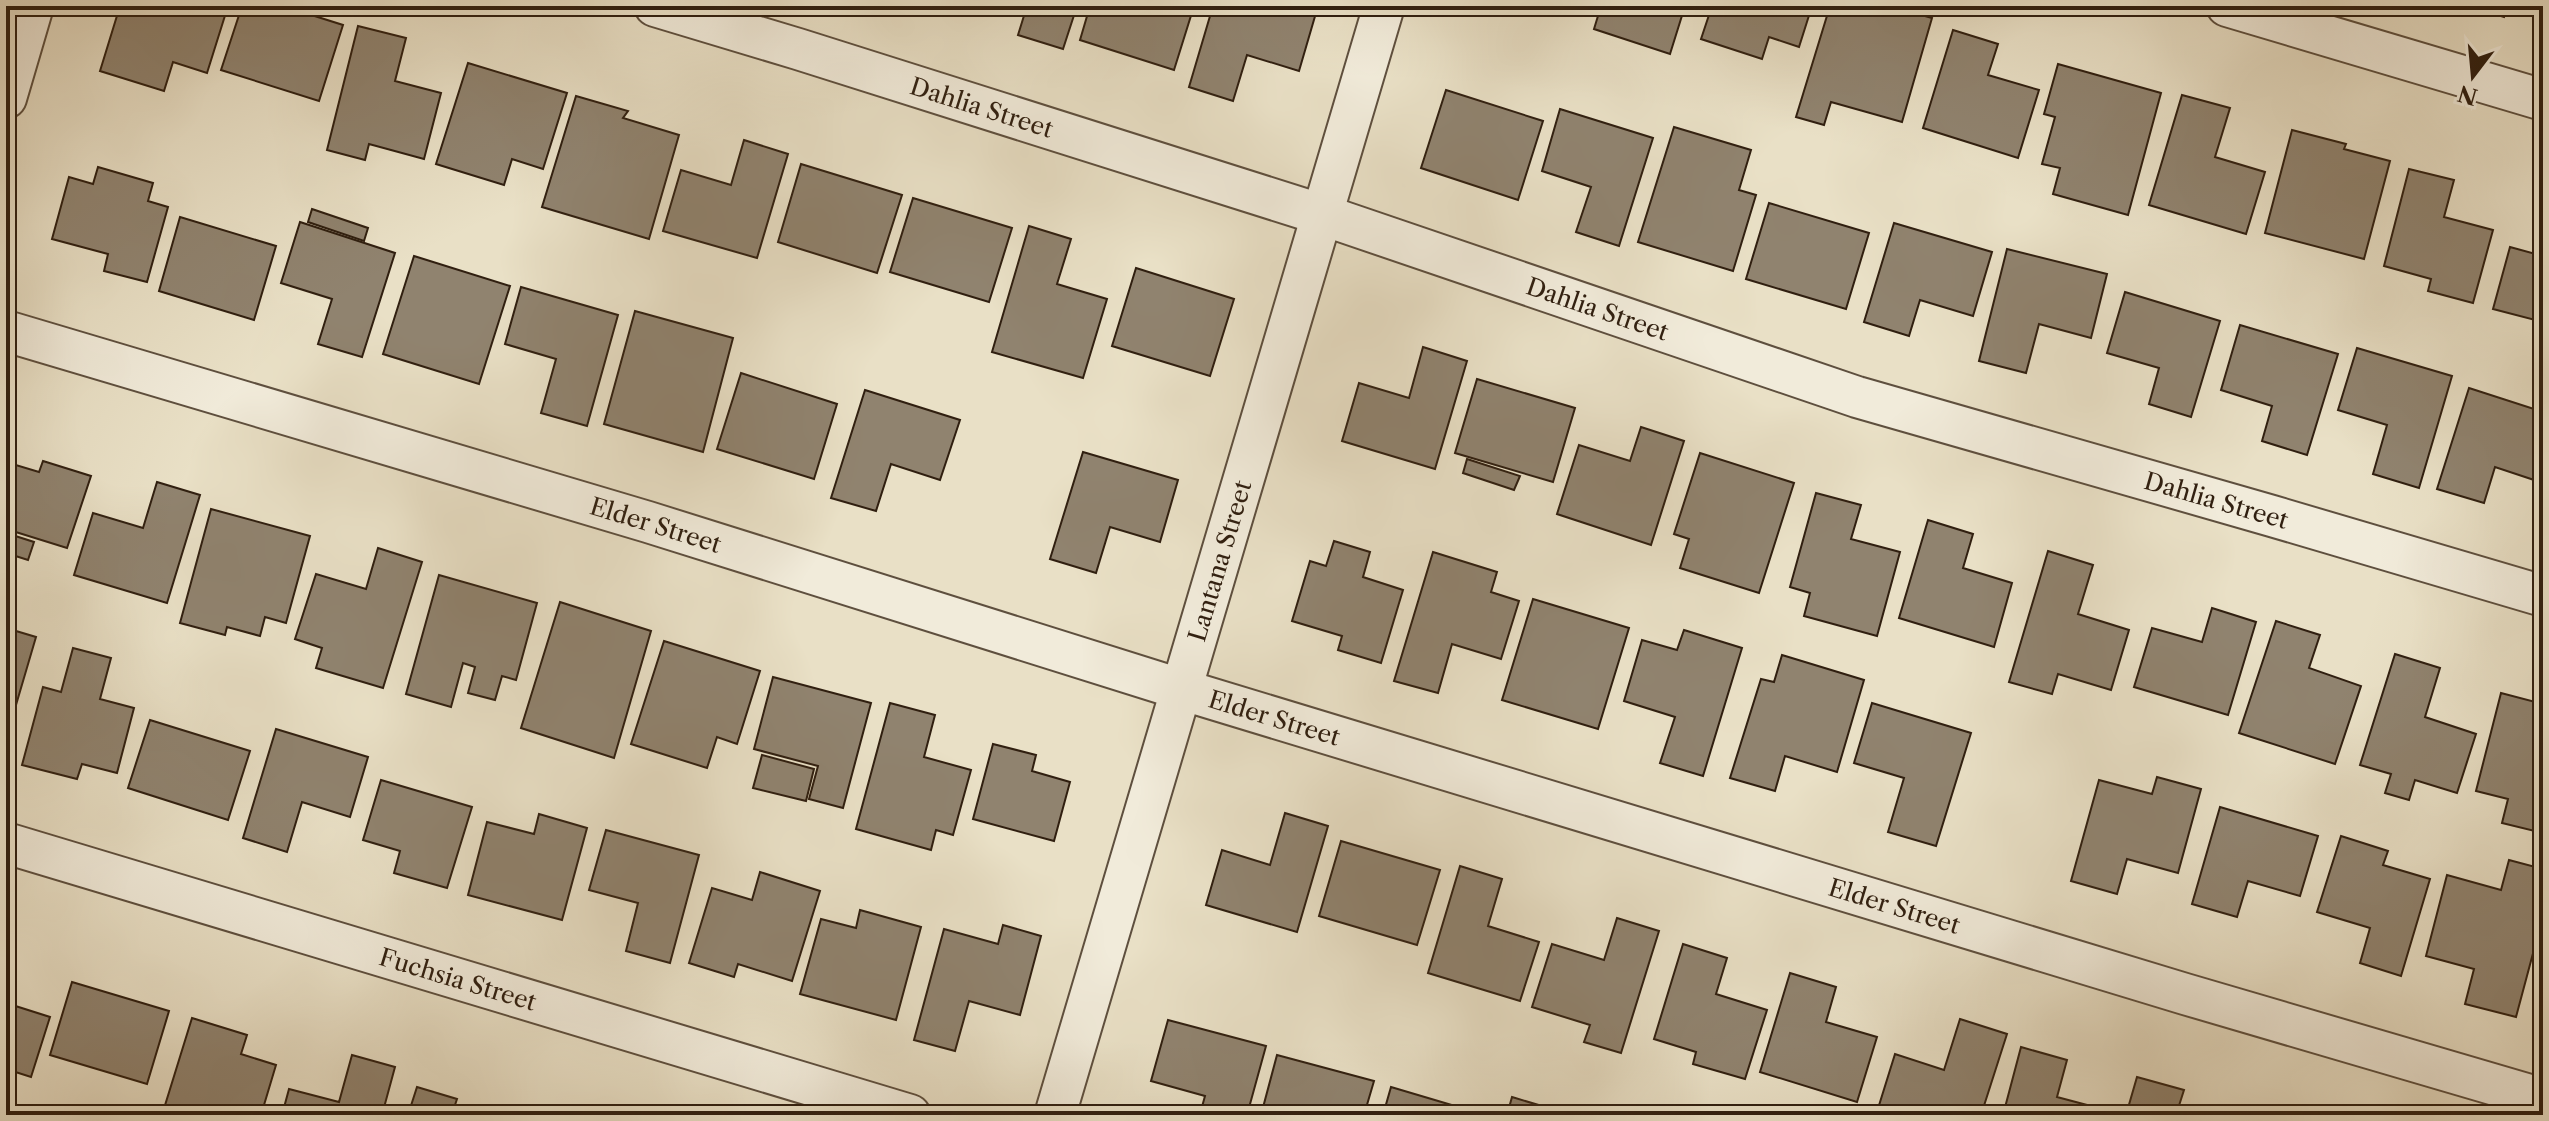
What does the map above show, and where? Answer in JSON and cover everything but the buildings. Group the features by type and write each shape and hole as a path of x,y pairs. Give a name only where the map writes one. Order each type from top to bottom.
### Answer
{"street":[{"path":"6,98 33,6"},
{"name":"Dahlia Street","path":"655,6 1323,215 1857,397 2543,596"},
{"name":"Lantana Street","path":"1055,1115 1384,6"},
{"path":"2227,6 2543,100"},
{"name":"Elder Street","path":"6,331 648,522 1180,689 2185,994 2543,1099"},
{"name":"Fuchsia Street","path":"6,843 910,1115"}]}
